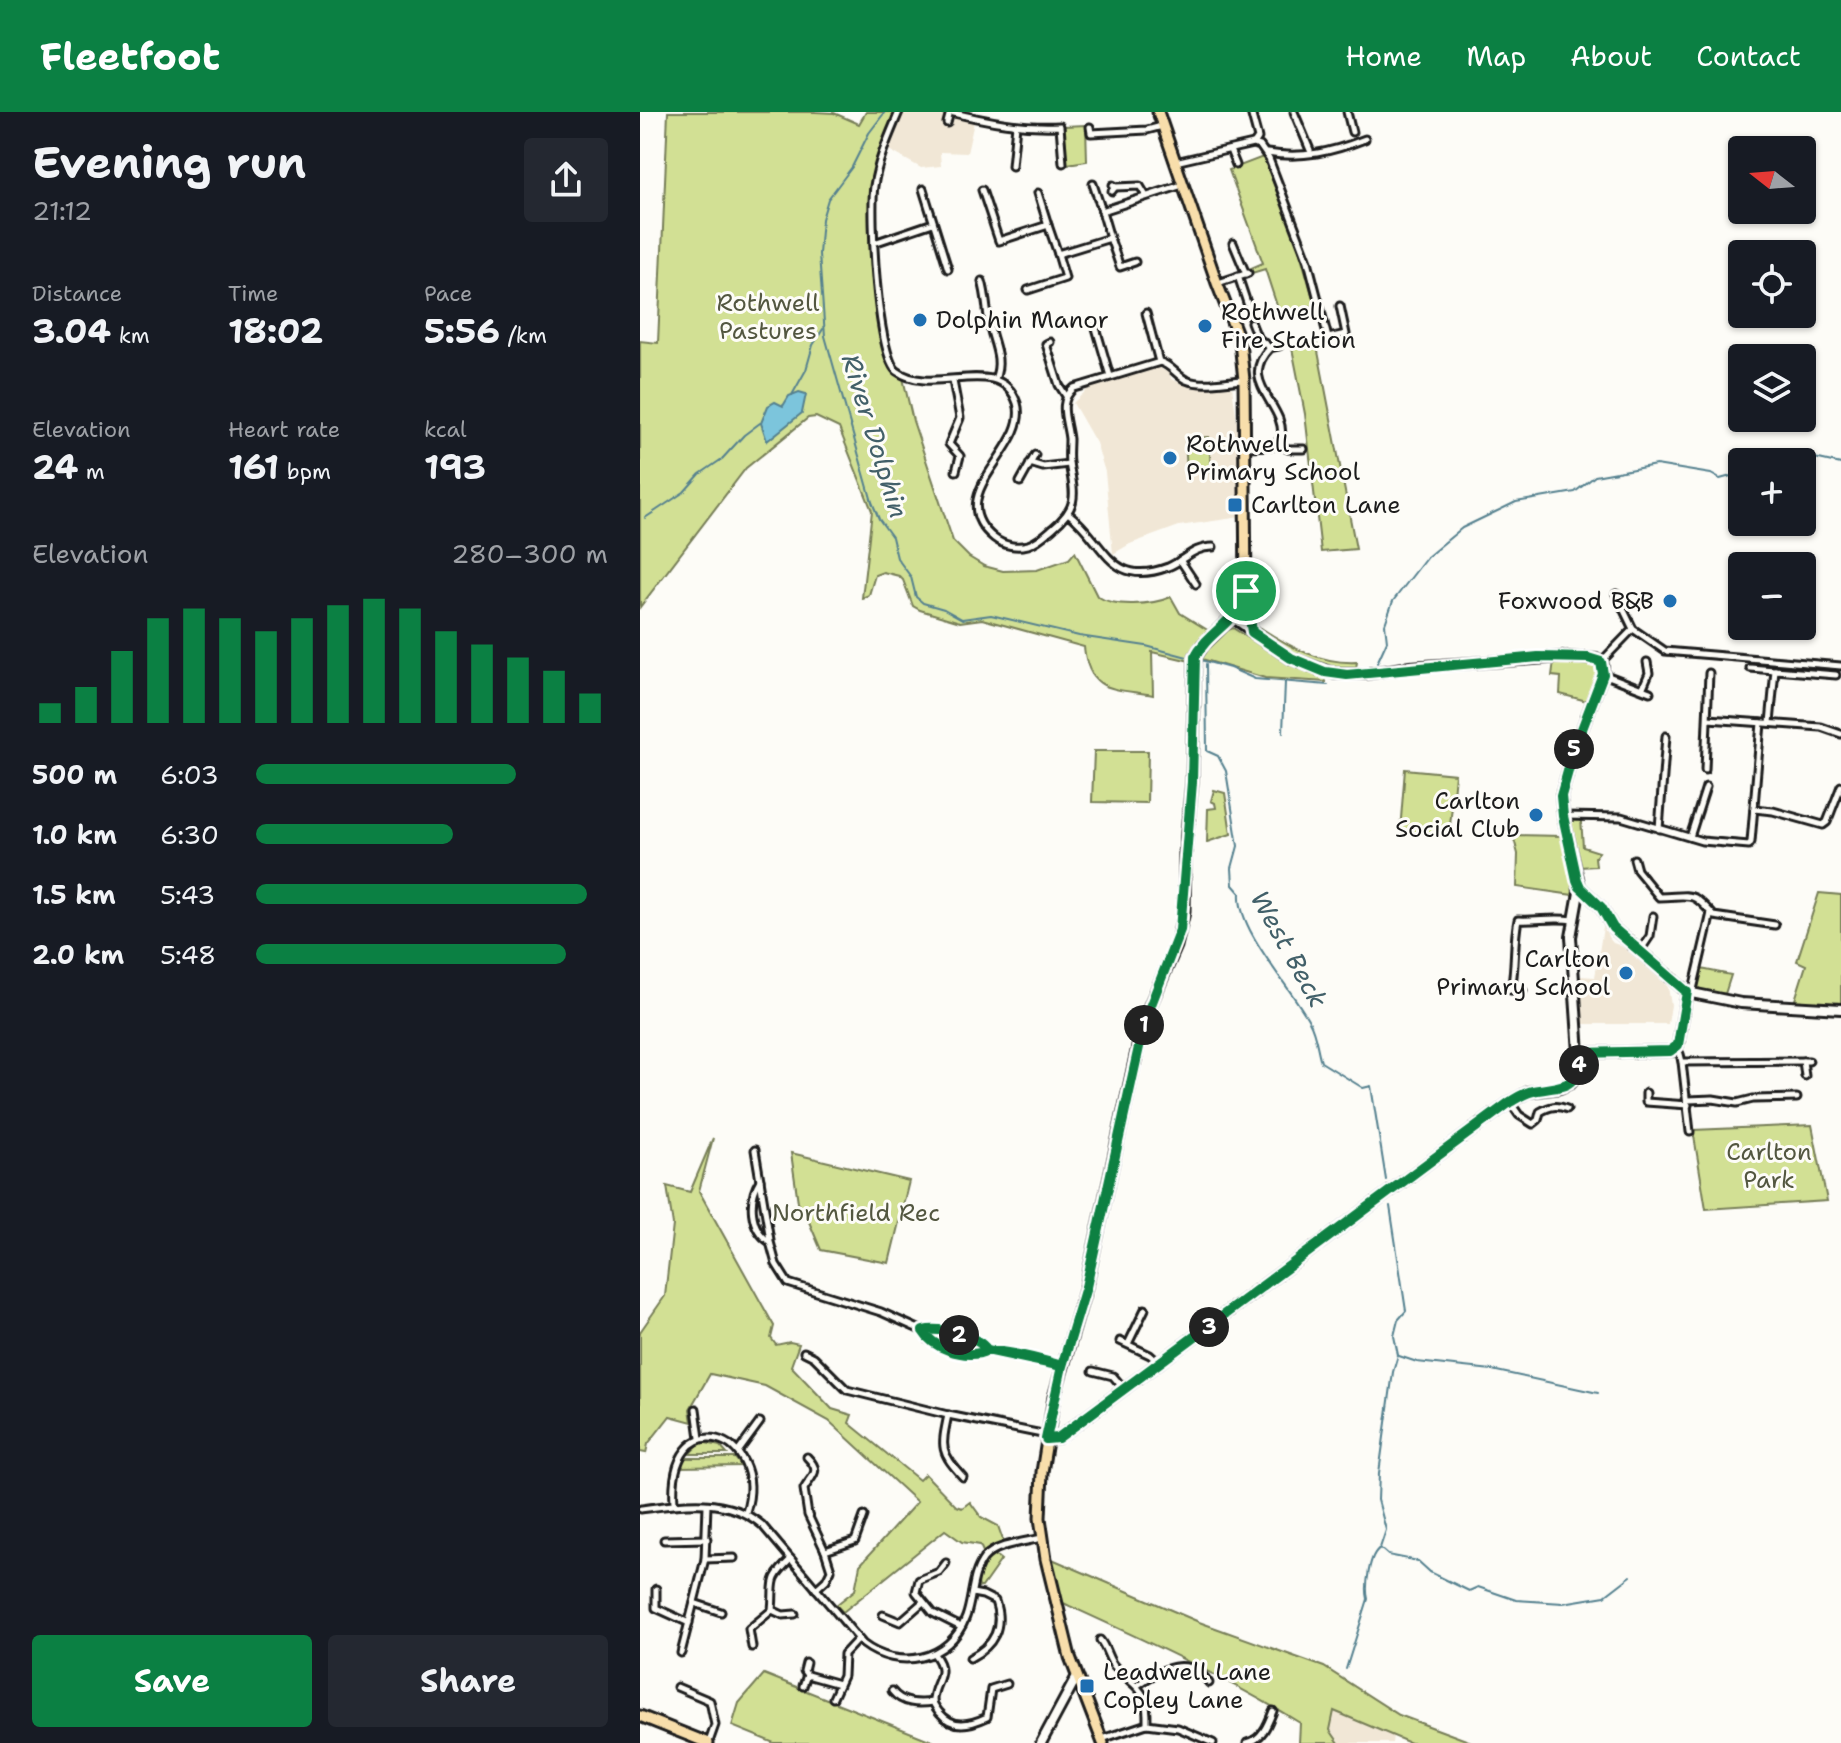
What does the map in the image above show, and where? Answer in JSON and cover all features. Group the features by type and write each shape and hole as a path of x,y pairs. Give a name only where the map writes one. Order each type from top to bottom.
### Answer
{"main road":[{"path":"1102,1741 1077,1676 1061,1622 1042,1538 1040,1497 1046,1437 1062,1366 1086,1287 1145,1020 1176,946 1182,921 1192,782 1194,663 1198,651 1240,606 1246,591 1246,447 1240,342 1158,112"},
{"path":"640,1716 708,1743"}],"street":[{"path":"899,112 876,171 872,212 880,311 891,364 898,372 911,376 953,381 979,377 995,379 1014,395 1019,419 980,488 977,505 979,519 996,540 1021,546 1038,540 1068,513 1075,484 1069,464 1064,406 1066,396 1074,388 1160,362 1170,366 1182,378 1195,382 1244,380"},
{"path":"947,123 950,112 1016,125 1060,126 1063,163"},
{"path":"1251,112 1258,138 1253,144"},
{"path":"1294,112 1303,143 1310,150"},
{"path":"1352,132 1348,114 1356,112"},
{"path":"1012,166 1016,125"},
{"path":"1090,127 1091,133 1147,130 1162,126"},
{"path":"1266,153 1323,153 1365,139"},
{"path":"1174,163 1253,144 1260,146 1266,153 1308,261 1328,338 1346,334 1340,306"},
{"path":"1230,150 1236,165"},
{"path":"1093,184 1120,267 1135,262"},
{"path":"1102,211 1182,185"},
{"path":"1113,188 1140,186 1146,196"},
{"path":"923,189 948,269"},
{"path":"982,190 999,241 1048,225"},
{"path":"1028,290 1065,278 1038,193"},
{"path":"874,243 933,223"},
{"path":"1058,254 1110,238"},
{"path":"1217,283 1247,273 1233,243"},
{"path":"1238,276 1248,306"},
{"path":"985,284 989,327 998,355 999,367 995,379"},
{"path":"1146,313 1160,362"},
{"path":"1251,322 1257,337 1270,348"},
{"path":"1096,328 1110,376"},
{"path":"1050,342 1046,344 1059,385 1066,396"},
{"path":"1279,346 1270,348 1260,360 1259,372 1262,389 1283,431 1279,444"},
{"path":"953,381 960,418 949,444 960,456 956,471"},
{"path":"1246,447 1279,444 1288,449 1304,449"},
{"path":"1020,482 1035,455"},
{"path":"1030,463 1043,467 1069,464"},
{"path":"1068,513 1084,526 1111,562 1127,572 1159,569 1196,549 1213,547"},
{"path":"1180,560 1196,584"},
{"path":"1246,591 1252,632"},
{"path":"1616,594 1633,629 1657,648 1672,652 1841,666"},
{"path":"1232,617 1291,658 1325,672 1347,675 1538,657 1588,658 1601,662"},
{"path":"1601,662 1633,629"},
{"path":"804,1352 814,1357 847,1390 1058,1438 1510,1102 1528,1092 1560,1088 1571,1083 1576,1074 1579,1053 1576,977 1571,946 1580,887 1561,796 1603,674 1601,662"},
{"path":"1642,688 1649,673 1647,662"},
{"path":"1750,668 1836,675"},
{"path":"1770,723 1775,670"},
{"path":"1705,770 1709,673"},
{"path":"1603,674 1650,692"},
{"path":"1708,719 1821,727 1841,734"},
{"path":"1563,816 1621,817 1714,843 1749,845 1761,723"},
{"path":"1659,829 1666,736"},
{"path":"1754,809 1823,825 1831,815 1841,786"},
{"path":"1690,837 1706,787"},
{"path":"1634,859 1634,871 1658,899 1694,897 1719,917 1775,925"},
{"path":"1580,887 1601,907 1613,928 1689,994 1793,1008 1841,1009"},
{"path":"1675,1049 1711,913"},
{"path":"1523,991 1509,989 1516,967 1513,943 1518,920 1539,921 1549,916 1574,920"},
{"path":"1640,951 1650,936 1653,916"},
{"path":"1579,1053 1675,1049"},
{"path":"1675,1049 1682,1062 1690,1132"},
{"path":"1682,1062 1806,1061 1805,1076"},
{"path":"1646,1093 1646,1102 1713,1099 1737,1103 1753,1099 1797,1098"},
{"path":"1784,1098 1785,1108"},
{"path":"1510,1102 1519,1115 1533,1124 1540,1112 1548,1107 1567,1109"},
{"path":"755,1150 770,1242 782,1276 795,1287 881,1312 923,1331 929,1340 951,1350 978,1353 987,1350 1062,1366"},
{"path":"760,1180 754,1192 752,1213 762,1237 770,1242"},
{"path":"1128,1344 1145,1309"},
{"path":"923,1331 934,1329 978,1341 987,1350"},
{"path":"1120,1341 1150,1355 1161,1364"},
{"path":"1093,1371 1113,1376 1125,1390"},
{"path":"696,1409 700,1438"},
{"path":"948,1415 942,1450 963,1477"},
{"path":"738,1452 760,1422"},
{"path":"674,1504 673,1479 687,1447 700,1438 719,1440 738,1452 751,1476 752,1488 746,1513"},
{"path":"807,1457 816,1467 813,1478 804,1489 812,1523 831,1570 826,1580 815,1589"},
{"path":"641,1509 674,1504 707,1505 746,1513 762,1525 858,1639 878,1654 895,1659 910,1660 934,1654 947,1644 961,1627 979,1567 989,1553 1042,1538"},
{"path":"681,1653 705,1559 707,1505"},
{"path":"825,1551 855,1541 864,1516"},
{"path":"804,1527 812,1523"},
{"path":"664,1540 707,1539"},
{"path":"705,1559 734,1558"},
{"path":"772,1610 772,1583 791,1559"},
{"path":"946,1563 939,1572 919,1580 916,1592 933,1613 961,1627"},
{"path":"656,1589 656,1608 689,1623"},
{"path":"970,1658 981,1656 993,1640 998,1631 999,1615 995,1601 972,1593"},
{"path":"883,1615 900,1622 923,1602"},
{"path":"694,1603 721,1612"},
{"path":"772,1610 783,1615 795,1614"},
{"path":"752,1647 749,1629 772,1610"},
{"path":"833,1698 844,1668 844,1654 858,1639"},
{"path":"1100,1640 1111,1663 1138,1685 1148,1707 1147,1724"},
{"path":"934,1654 941,1666 941,1675 933,1702 948,1721 963,1725 989,1714 988,1695 991,1689 1007,1684"},
{"path":"1138,1685 1178,1664 1197,1671 1209,1683"},
{"path":"803,1665 807,1675 803,1686"},
{"path":"807,1675 839,1684"},
{"path":"1041,1743 1077,1676"},
{"path":"677,1687 710,1701 715,1725 708,1743"},
{"path":"889,1704 894,1694 915,1703 933,1702"},
{"path":"1247,1743 1255,1742 1273,1711"},
{"path":"1102,1741 1147,1724 1178,1728 1197,1740 1213,1743"}],"shaded area":[{"path":"904,112 945,112 943,123 951,124 955,117 974,122 967,153 940,152 941,166 921,168 889,150"},
{"name":"Rothwell Primary School","path":"1157,367 1170,373 1171,379 1194,388 1232,386 1240,444 1241,517 1179,526 1130,544 1113,554 1105,472 1096,443 1073,403 1088,389"},
{"name":"Carlton Primary School","path":"1604,921 1613,943 1639,956 1668,987 1671,1005 1668,1024 1581,1024 1580,976 1595,977"},
{"path":"1333,1710 1393,1736 1392,1743 1339,1743 1330,1730"}],"green space":[{"name":"Rothwell Pastures","path":"668,112 834,113 859,124 866,112 896,112 878,154 869,190 877,312 887,362 892,371 903,378 913,421 953,541 969,557 984,566 1003,571 1037,570 1069,559 1075,552 1097,596 1104,600 1133,604 1171,597 1180,613 1209,631 1193,650 1190,661 1152,652 1153,695 1115,689 1098,681 1091,673 1084,647 982,619 960,622 920,610 913,606 899,576 883,572 875,575 869,595 862,598 872,511 839,428 816,417 808,418 746,468 640,607 640,341 658,343"},
{"path":"1086,125 1087,161 1067,164 1064,126"},
{"path":"1263,157 1297,242 1315,305 1280,315 1265,269 1252,273 1251,268 1263,263 1229,170"},
{"path":"1316,341 1356,549 1321,552 1305,414 1292,348"},
{"path":"1209,437 1211,472 1187,473 1185,438"},
{"path":"1233,628 1288,664 1326,679 1326,682 1265,678 1202,659 1200,655 1223,632"},
{"path":"1261,628 1306,653 1331,660 1357,662 1356,668 1317,663 1291,653 1269,638"},
{"path":"1554,661 1596,665 1598,674 1587,701 1560,694 1561,677 1552,676"},
{"path":"1094,751 1148,751 1147,803 1092,802"},
{"path":"1405,769 1455,774 1449,837 1400,831"},
{"path":"1214,790 1225,793 1231,834 1207,842 1208,809 1216,808 1211,801"},
{"path":"1581,818 1583,847 1599,852 1595,857 1596,866 1579,867 1567,822"},
{"path":"1513,835 1563,836 1571,865 1573,895 1517,887 1518,854"},
{"path":"1819,893 1841,895 1841,1003 1794,1003 1806,965 1797,961"},
{"path":"1701,969 1731,975 1725,994 1700,990"},
{"name":"Carlton Park","path":"1812,1125 1827,1201 1706,1209 1693,1130"},
{"path":"713,1138 699,1191 774,1326 771,1338 776,1345 799,1344 791,1366 832,1409 852,1415 849,1423 919,1480 925,1474 956,1506 962,1508 970,1502 981,1517 998,1526 1004,1543 983,1552 980,1545 962,1542 945,1530 843,1612 836,1605 855,1590 860,1565 917,1502 829,1421 765,1386 710,1374 690,1409 692,1422 670,1416 648,1444 646,1453 640,1452 640,1332 665,1296 673,1225 667,1186 690,1192"},
{"name":"Northfield Rec","path":"791,1153 909,1181 889,1263 821,1250 807,1217 800,1216"},
{"path":"929,1331 950,1334 981,1349 971,1351 938,1340 928,1334"},
{"path":"701,1442 720,1446 727,1454 689,1454"},
{"path":"684,1458 735,1458 742,1466 680,1467"},
{"path":"995,1555 1001,1560 979,1587 981,1569"},
{"path":"1052,1559 1199,1622 1324,1667 1399,1715 1474,1743 1410,1743 1334,1711 1330,1730 1339,1743 1299,1743 1300,1723 1242,1689 1061,1602"},
{"path":"764,1674 937,1743 774,1743 732,1726 739,1703"}],"water":[{"path":"799,392 806,394 802,413 767,441 761,423 768,406 775,402 783,406 789,396"}],"waterway":[{"name":"River Dolphin","path":"885,112 869,133 852,167 828,199 822,219 819,254 825,336 872,502 892,537 897,558 911,577 916,597 962,619 991,615 1191,658"},
{"path":"792,395 823,329"},
{"path":"645,518 684,492 700,474 722,459 760,423"},
{"path":"1816,458 1841,464"},
{"path":"1377,663 1387,641 1385,624 1393,601 1427,557 1462,528 1516,502 1575,492 1595,476 1656,465 1711,474 1720,479 1728,477"},
{"name":"River Dolphin","path":"1197,659 1255,679 1328,685"},
{"name":"West Beck","path":"1206,664 1207,751 1218,756 1226,771 1238,846 1232,868 1233,885 1240,893 1241,908 1256,941 1311,1026 1321,1062 1363,1088 1371,1086 1386,1180"},
{"path":"1283,732 1285,682"},
{"name":"West Beck","path":"1346,1669 1368,1599 1371,1564 1386,1530 1378,1500 1379,1473 1398,1355 1394,1336 1398,1320 1406,1311 1390,1206"},
{"path":"1399,1356 1417,1362 1492,1370 1598,1393"},
{"path":"1380,1548 1388,1555 1418,1561 1430,1572 1469,1591 1478,1587 1516,1600 1563,1603 1605,1596 1631,1576"}],"place":[{"name":"Dolphin Manor","path":"920,320"},
{"name":"Rothwell Fire Station","path":"1205,326"},
{"name":"Rothwell Primary School","path":"1170,458"},
{"name":"Carlton Lane","path":"1235,505"},
{"name":"Foxwood B&B","path":"1670,601"},
{"name":"Carlton Social Club","path":"1536,815"},
{"name":"Carlton Primary School","path":"1626,973"},
{"name":"Leadwell Lane Copley Lane","path":"1087,1686"}],"route":[{"path":"1246,591 1232,617 1195,657 1184,912 1176,946 1145,1020 1086,1287 1062,1366 987,1350 978,1341 944,1331 923,1331 929,1340 951,1350 978,1353 987,1350 1025,1356 1062,1366 1046,1439 1058,1438 1161,1364 1510,1102 1528,1092 1560,1088 1571,1083 1579,1063 1579,1053 1670,1051 1678,1045 1687,992 1613,928 1601,907 1580,887 1563,816 1561,796 1586,715 1603,674 1601,662 1588,658 1538,657 1410,667 1365,674 1335,674 1291,658 1252,632 1246,591"}]}
